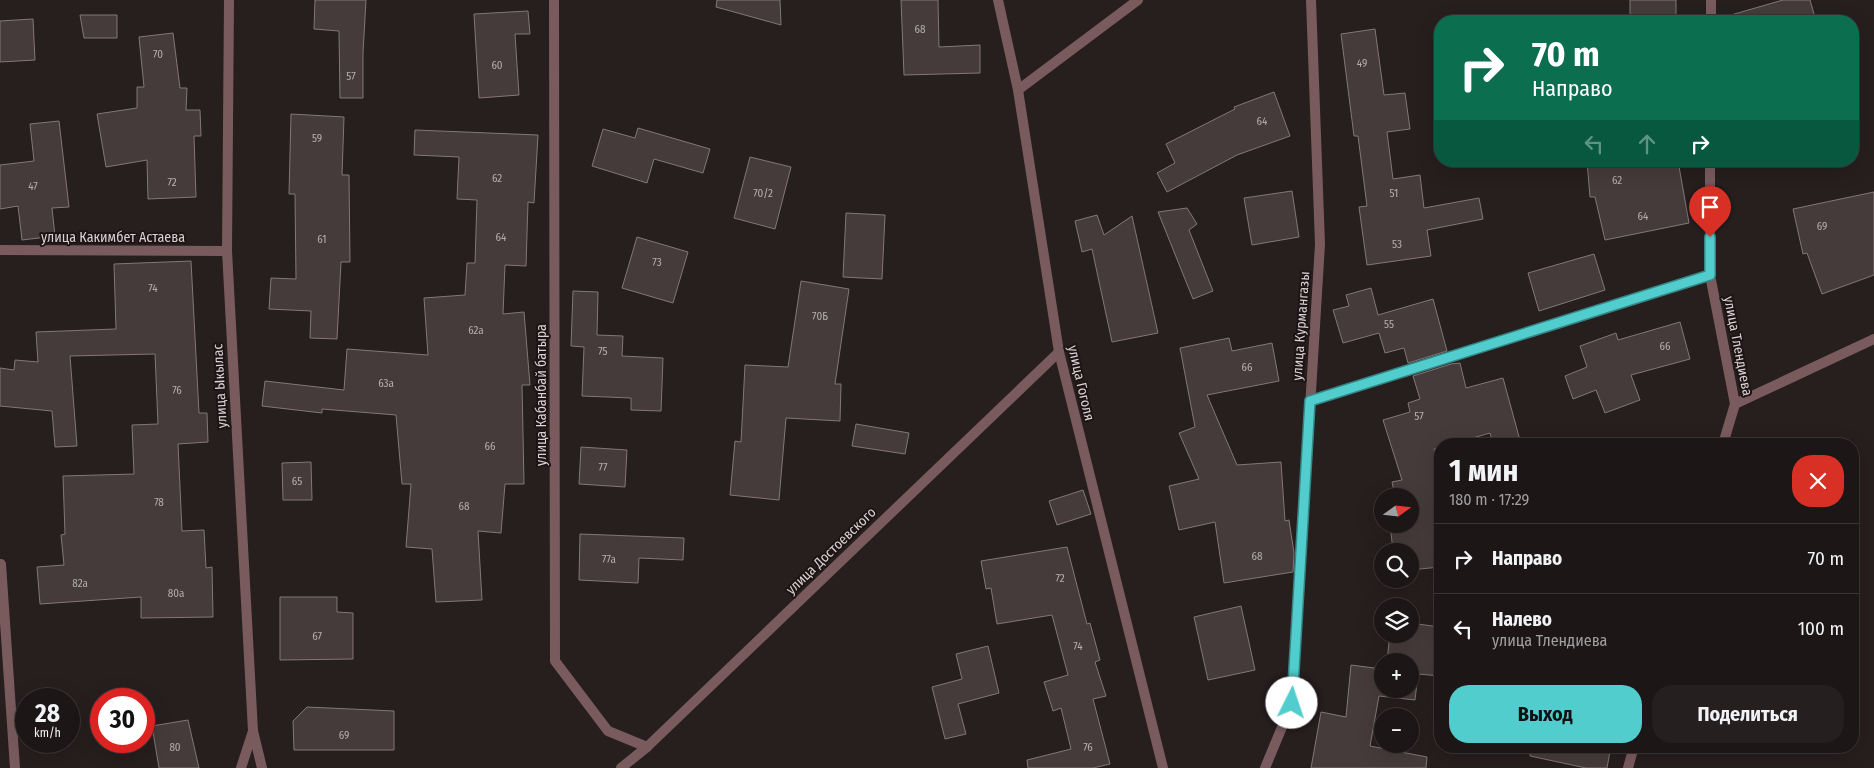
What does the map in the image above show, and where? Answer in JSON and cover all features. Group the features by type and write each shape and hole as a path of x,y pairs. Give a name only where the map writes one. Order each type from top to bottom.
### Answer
{"street":[{"name":"улица Ыкылас","path":"229,0 226,251 253,731 262,768"},
{"name":"улица Кабанбай батыра","path":"554,0 555,661 608,730 647,747"},
{"name":"улица Гоголя","path":"998,0 1018,90 1059,352 1163,768"},
{"path":"1018,90 1138,0"},
{"name":"улица Курмангазы","path":"1265,768 1292,703 1320,244 1311,0"},
{"path":"1711,0 1711,15"},
{"name":"улица Тлендиева","path":"1710,167 1710,275 1735,404 1725,438"},
{"name":"улица Какимбет Астаева","path":"0,250 226,251"},
{"path":"1310,401 1710,275"},
{"path":"1735,404 1874,339"},
{"name":"улица Достоевского","path":"621,768 647,747 1059,352"},
{"path":"1,564 15,768"},
{"path":"241,768 253,731"},
{"path":"1628,768 1632,753"}],"building":[{"path":"315,0 366,0 363,98 340,98 339,31 314,29"},
{"path":"717,0 780,0 781,25 716,7"},
{"path":"901,0 938,0 939,47 980,45 980,73 904,75"},
{"path":"1630,0 1676,0 1676,15 1630,15"},
{"path":"1783,0 1810,0 1814,15 1731,15"},
{"path":"528,11 530,34 515,34 519,95 479,98 474,14"},
{"path":"80,15 117,15 117,38 84,38"},
{"path":"33,19 35,60 0,62 0,21"},
{"path":"1375,29 1384,95 1405,93 1410,129 1387,132 1393,179 1420,175 1424,208 1479,198 1483,219 1427,230 1431,256 1367,265 1359,207 1367,206 1358,136 1354,136 1341,34"},
{"path":"173,33 180,88 187,88 186,110 200,110 201,136 194,136 196,197 148,199 147,160 106,167 97,114 137,108 137,87 144,87 139,37"},
{"path":"1274,92 1290,136 1237,155 1167,192 1157,173 1175,163 1166,144 1235,109 1234,107"},
{"path":"291,114 344,117 342,175 349,175 350,262 341,262 337,339 310,338 311,311 269,309 271,278 296,279 295,194 289,194"},
{"path":"59,121 69,207 52,208 55,236 22,240 18,206 0,209 0,165 34,161 30,124"},
{"path":"638,128 710,149 703,173 654,159 647,183 592,166 603,129 635,138"},
{"path":"415,130 538,135 534,203 528,202 526,266 505,265 503,314 524,312 530,385 522,385 524,484 505,484 501,533 478,531 482,600 436,602 432,549 406,547 411,484 402,484 396,415 322,409 322,413 262,406 265,381 344,390 347,349 428,355 424,298 465,295 467,263 475,263 477,200 457,199 459,157 414,155"},
{"path":"750,157 791,167 775,229 734,218"},
{"path":"1588,167 1679,167 1689,223 1605,240 1595,197 1590,197"},
{"path":"1292,191 1299,237 1252,245 1244,198"},
{"path":"1874,192 1874,275 1822,294 1807,253 1803,254 1793,209"},
{"path":"1187,208 1197,224 1189,230 1213,291 1193,299 1158,212"},
{"path":"846,213 885,215 882,279 843,277"},
{"path":"1097,215 1104,235 1132,216 1158,333 1112,342 1092,249 1082,252 1075,221"},
{"path":"637,237 688,252 673,303 622,288"},
{"path":"1594,254 1605,290 1539,311 1528,273"},
{"path":"191,261 199,413 207,413 208,442 178,444 182,531 204,530 206,568 212,567 213,617 141,618 141,597 40,604 37,567 64,565 61,535 65,534 63,476 134,474 132,425 158,424 155,354 70,356 77,446 55,447 52,411 0,406 0,368 14,370 15,360 38,362 36,332 116,329 114,264"},
{"path":"801,281 849,289 835,384 841,384 840,421 786,418 779,500 730,495 735,441 741,442 745,365 788,367"},
{"path":"1371,288 1378,315 1433,299 1447,351 1408,363 1404,348 1385,353 1379,333 1343,343 1333,310 1349,306 1346,295"},
{"path":"573,291 598,292 597,335 623,336 622,356 663,358 661,411 631,410 631,398 582,396 584,347 571,346"},
{"path":"1680,322 1690,359 1631,375 1640,400 1605,413 1596,390 1573,399 1565,376 1587,367 1580,346 1616,333 1618,340"},
{"path":"1229,338 1232,351 1272,343 1279,381 1207,395 1237,465 1281,462 1285,521 1289,520 1294,553 1293,572 1224,583 1215,522 1179,530 1169,486 1199,479 1179,433 1195,427 1180,348"},
{"path":"1460,363 1466,388 1503,378 1519,438 1491,438 1490,433 1473,438 1434,438 1434,568 1419,569 1419,543 1392,543 1391,533 1419,533 1419,488 1393,488 1392,482 1402,480 1383,420 1410,412 1408,403 1420,399 1413,376"},
{"path":"856,424 909,433 905,454 852,446"},
{"path":"581,447 627,450 625,487 579,484"},
{"path":"311,462 312,500 283,500 282,463"},
{"path":"1083,490 1091,514 1057,525 1049,501"},
{"path":"580,534 684,538 683,560 639,558 638,583 579,580"},
{"path":"1067,547 1087,624 1090,623 1100,660 1095,662 1106,696 1093,699 1110,764 1093,768 1028,768 1027,760 1071,749 1061,708 1053,711 1044,682 1068,675 1052,615 997,624 991,588 986,589 981,561"},
{"path":"280,597 337,597 337,612 353,613 353,659 280,660"},
{"path":"1241,606 1255,670 1208,680 1194,617"},
{"path":"1419,624 1434,626 1434,675 1419,674 1419,653 1388,653 1389,643 1419,643"},
{"path":"988,646 999,693 958,704 966,734 945,739 932,687 962,679 956,654"},
{"path":"1351,665 1374,668 1374,698 1379,698 1377,708 1374,708 1374,724 1370,746 1374,747 1374,753 1406,753 1427,757 1426,768 1311,768 1321,712 1346,717"},
{"path":"1397,698 1415,698 1415,700"},
{"path":"307,707 394,711 394,750 294,750 293,721"},
{"path":"188,720 199,768 159,768 155,744 155,726"},
{"path":"1530,753 1610,753 1607,768 1586,768 1530,756"}],"route":[{"path":"1292,703 1310,401 1710,275 1710,237"}]}
